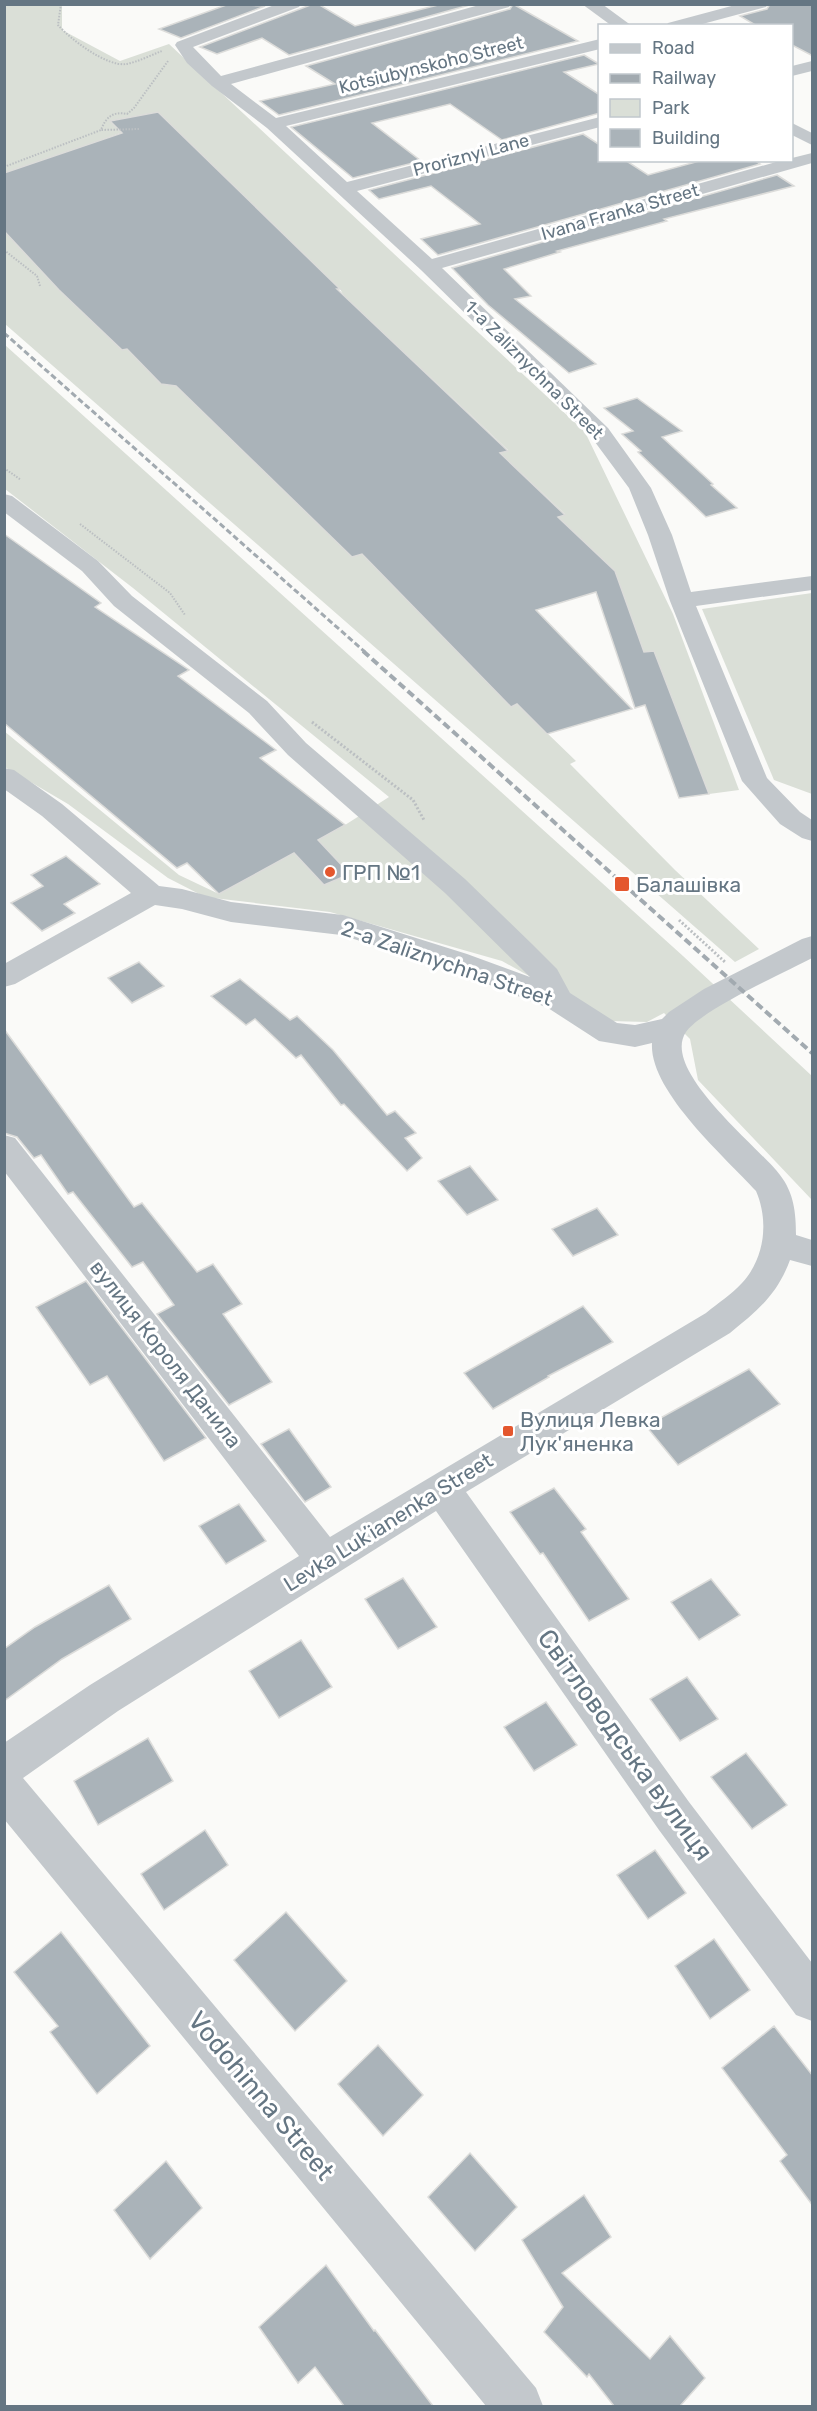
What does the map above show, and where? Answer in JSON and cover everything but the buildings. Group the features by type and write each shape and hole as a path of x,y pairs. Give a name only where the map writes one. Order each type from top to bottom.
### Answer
{"street":[{"path":"183,45 293,4"},
{"path":"218,82 503,4"},
{"path":"590,4 621,24"},
{"path":"682,24 759,4"},
{"name":"Kotsiubynskoho Street","path":"273,124 598,44"},
{"name":"1-a Zaliznychna Street","path":"183,45 193,59 218,82 273,124 428,266 600,433 640,488 660,534 681,601 755,781 790,818 813,832"},
{"path":"793,71 813,66"},
{"name":"Proriznyi Lane","path":"342,189 598,123"},
{"path":"793,129 813,140"},
{"name":"Ivana Franka Street","path":"428,266 813,158"},
{"path":"4,501 90,566 123,601 258,706 297,749 455,886 522,951 546,975 559,1000"},
{"path":"681,601 813,583"},
{"path":"4,776 52,810 151,895 4,977"},
{"name":"2-a Zaliznychna Street","path":"151,895 182,899 231,912 343,925 457,961 559,1000 610,1033 635,1036 672,1028"},
{"path":"813,946 701,1005 672,1028 668,1044 668,1059 674,1077 685,1093 769,1184 779,1206 774,1259 813,1253"},
{"name":"вулиця Короля Данила","path":"4,1147 326,1561"},
{"name":"Levka Lukʼianenka Street","path":"4,1767 104,1698 441,1488 718,1323 754,1293 774,1259"},
{"name":"Світловодська вулиця","path":"441,1488 674,1816 813,2000"},
{"name":"Vodohinna Street","path":"4,1786 518,2406"}],"path":[{"path":"61,4 58,25 67,36 114,63 126,64 183,45"},
{"path":"101,130 113,113 118,111 127,114 147,95 159,71 183,45"},
{"path":"4,167 101,130 139,129"},
{"path":"4,250 37,276 40,286"},
{"path":"679,920 727,963"}],"green space":[{"path":"9,4 62,5 62,30 120,61 169,44 585,432 673,614 739,790 709,794 654,651 644,652 615,571 558,517 565,514 500,453 508,450 344,296 340,289 158,112 111,121 123,132 5,175 5,6"},
{"path":"4,220 7,234 59,290 122,350 127,349 161,384 176,386 352,557 362,554 511,707 517,704 576,761 570,764 675,870 759,949 735,962 5,324"},
{"path":"5,345 683,956 812,1076 812,1200 698,1080 690,1039 664,1013 647,1022 610,1021 502,961 330,912 205,897 168,878 68,804 5,767 4,731 179,875 219,894 345,825 389,797 133,588 5,489"},
{"path":"812,593 812,794 774,780 702,609"}],"railway":[{"path":"4,333 365,652"},
{"path":"363,651 812,1053"}],"place":[{"name":"ГРП №1","path":"330,872"},
{"name":"Балашівка","path":"622,884"},
{"name":"Вулиця Левка Лук'яненка","path":"508,1431"}]}
